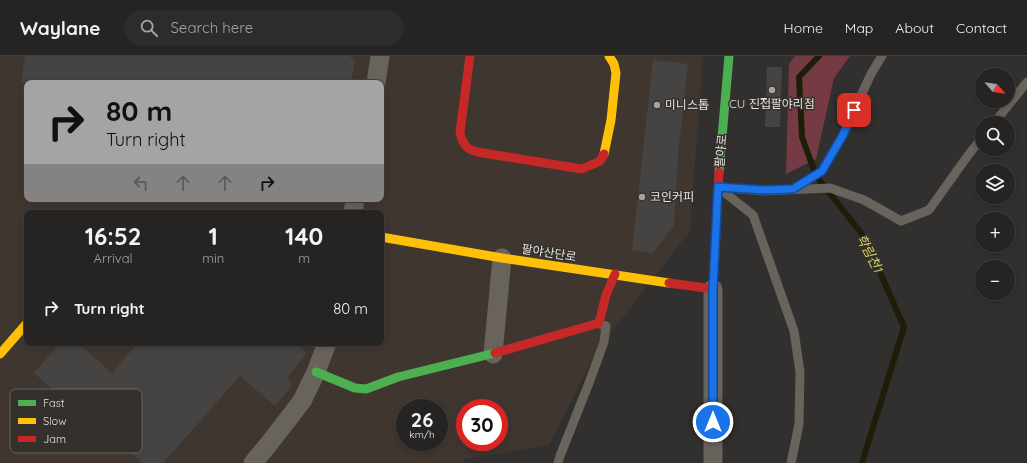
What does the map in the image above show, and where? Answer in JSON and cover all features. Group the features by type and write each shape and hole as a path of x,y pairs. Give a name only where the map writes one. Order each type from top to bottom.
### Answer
{"street":[{"path":"376,80 380,56"},
{"path":"470,56 460,132 462,142 468,150 582,169 600,161 604,155 616,73 614,64 608,56"},
{"name":"팔야로","path":"713,463 713,289 718,187 729,56"},
{"name":"팔야산단로","path":"384,238 502,258 713,289"},
{"path":"493,354 502,258"},
{"path":"316,372 355,388 366,389 398,377 493,354 599,323 606,295 615,274"},
{"path":"0,354 24,326"},
{"path":"253,463 302,401 316,372 326,346"}],"lane":[{"path":"793,189 822,171 843,135 871,74 882,56"},
{"path":"1000,116 1027,82"},
{"path":"718,187 763,190 830,188 864,200 901,221 929,210 975,147"},
{"path":"718,187 753,215 794,331 800,372 799,424 791,463"},
{"path":"558,463 604,342 606,326 599,323"}],"shaded area":[{"path":"0,56 703,56 690,231 596,352 549,445 465,459 462,463 0,463"},
{"path":"795,56 850,56 834,78 816,159 786,174 789,64"}],"building":[{"path":"25,56 350,56 355,62 352,80 24,80 24,83 21,83"},
{"path":"653,60 688,64 678,155 674,225 653,253 632,250"},
{"path":"767,67 782,67 780,127 765,127"},
{"path":"57,346 81,346 112,373 135,346 299,346 307,353 287,378 292,385 275,406 240,376 163,463 142,463 131,453 142,453 142,389 52,389 34,373"}],"waterway":[{"name":"학림천1","path":"819,56 799,77 802,137 816,176 865,238 904,327 862,463"}],"traffic: fast":[{"path":"719,172 729,56"},
{"path":"316,372 355,388 366,389 398,377 495,353"}],"traffic: slow":[{"path":"604,154 611,120 616,73 614,64 609,56"},
{"path":"384,238 502,258 669,283"},
{"path":"0,354 24,326"}],"traffic: jam":[{"path":"470,56 460,132 463,142 467,147 477,152 582,169 600,161 604,154"},
{"path":"669,283 713,289 719,172"},
{"path":"495,353 599,323 606,295 615,274"}],"place":[{"name":"CU 진접팔야리점","path":"772,90"},
{"name":"미니스톱","path":"657,105"},
{"name":"코인커피","path":"642,197"}],"route":[{"path":"713,422 713,289 718,187 763,190 793,189 822,171 843,135 854,110"}]}
